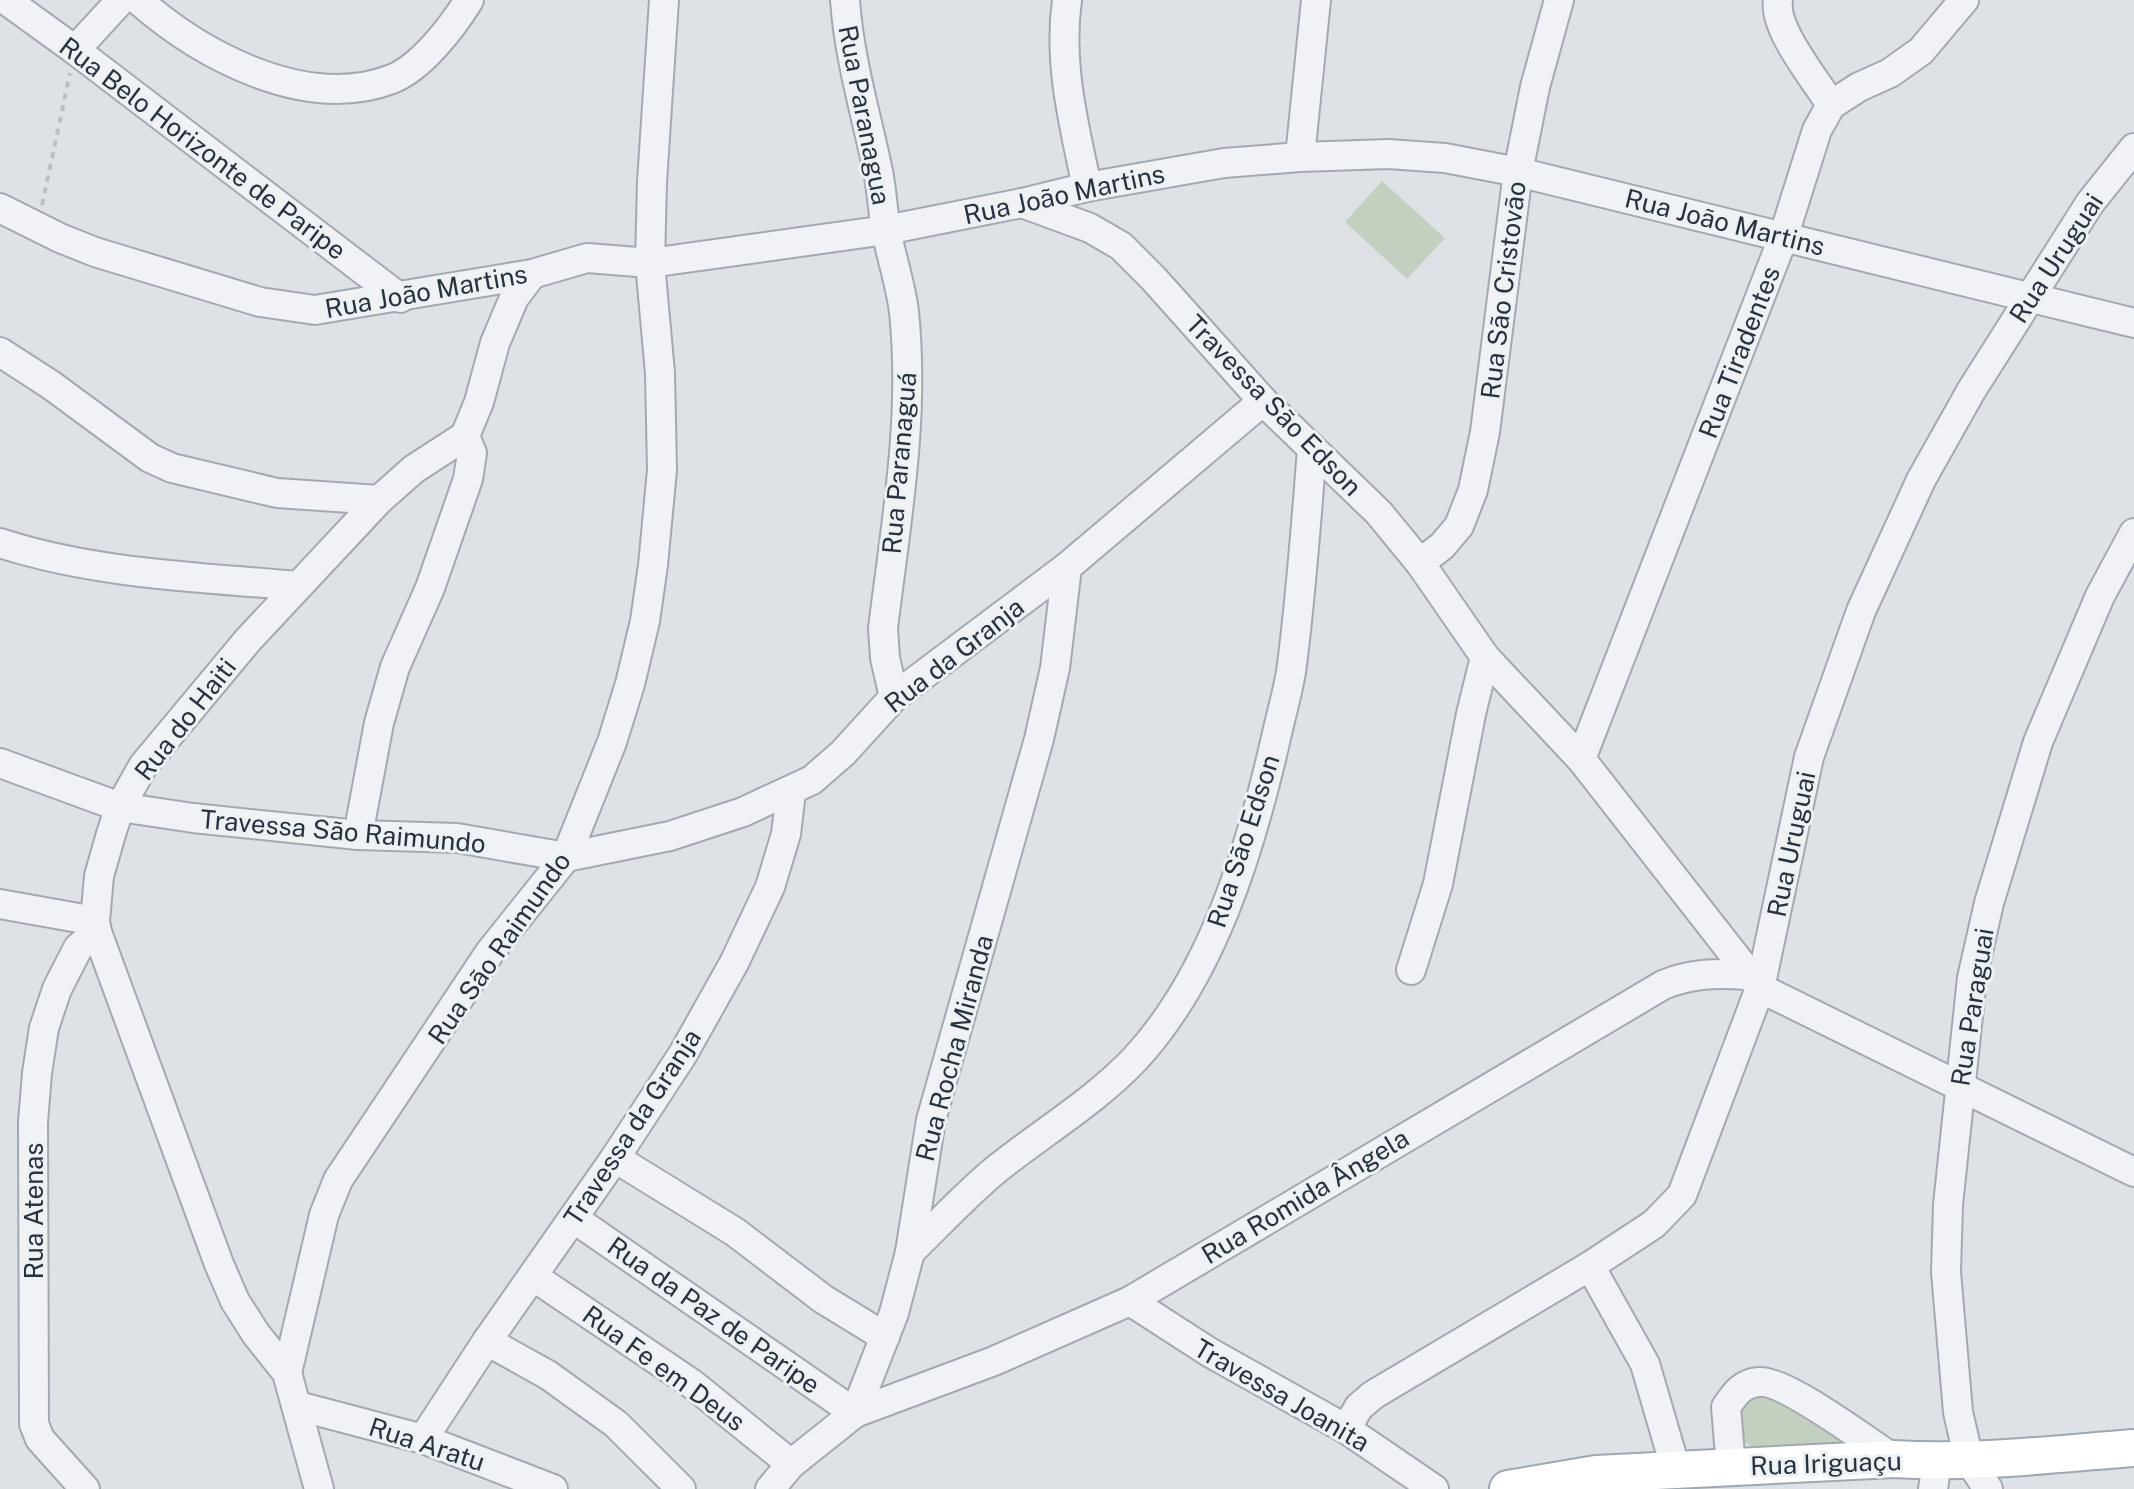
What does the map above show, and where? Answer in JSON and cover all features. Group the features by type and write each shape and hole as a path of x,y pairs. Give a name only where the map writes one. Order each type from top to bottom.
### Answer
{"main road":[{"name":"Rua Iriguaçu","path":"1513,1487 1596,1474 1894,1459 1957,1475 2134,1448"}],"street":[{"name":"Rua Belo Horizonte de Paripe","path":"6,0 400,298"},
{"path":"75,50 121,0"},
{"path":"138,0 192,40 244,67 305,85 348,89 394,78 423,57 452,28 469,0"},
{"name":"Rua São Raimundo","path":"287,1373 324,1215 338,1180 490,952 566,857 612,742 630,684 645,621 662,470 660,373 650,263 664,0"},
{"name":"Rua Paranagua","path":"845,0 847,36 877,165 886,230"},
{"path":"1067,0 1063,30 1066,91 1087,187"},
{"path":"1300,157 1316,0"},
{"name":"Rua São Cristovão","path":"1420,563 1442,546 1459,526 1473,490 1485,432 1518,172 1535,87 1559,0"},
{"path":"1778,0 1785,31 1831,105 1859,87 1890,73 1921,51 1964,0"},
{"name":"Rua Tiradentes","path":"1581,759 1783,238 1817,130 1831,105"},
{"name":"Rua Uruguai","path":"1346,1429 1359,1407 1373,1395 1590,1266 1654,1224 1682,1195 1754,982 1809,757 1861,611 1921,480 1971,391 2090,203 2134,148"},
{"name":"Rua João Martins","path":"0,208 95,252 283,306 315,310 532,274 587,258 650,263 886,230 1087,187 1224,163 1388,154 1445,158 1518,172 2134,323"},
{"name":"Travessa São Edson","path":"1022,203 1090,228 1121,246 1263,401 1379,513 1420,563 1485,657 1581,759 1754,982"},
{"name":"Rua Paranaguá","path":"886,230 903,308 909,374 906,445 883,628 885,658 894,697"},
{"path":"358,835 379,723 395,667 430,588 468,479 472,453 465,436 514,298 532,274"},
{"path":"0,352 51,385 150,458 172,468 277,493 379,500"},
{"name":"Rua da Granja","path":"566,857 670,836 743,812 812,780 843,753 894,697 1067,567 1263,401"},
{"name":"Rua do Haiti","path":"287,1373 235,1301 219,1264 96,927 99,876 120,807 143,766 176,725 248,640 379,500 414,469 465,436"},
{"name":"Rua São Edson","path":"910,1252 996,1170 1106,1087 1136,1058 1172,1011 1210,943 1241,866 1266,779 1290,675 1303,568 1312,449"},
{"name":"Rua Paraguai","path":"1957,1475 1958,1412 1946,1272 1948,1205 1972,978 1989,903 2038,742 2100,596 2134,533"},
{"path":"0,543 47,555 133,570 298,586"},
{"name":"Rua Rocha Miranda","path":"770,1489 791,1464 855,1413 885,1337 910,1252 931,1120 1055,668 1067,567"},
{"path":"1411,970 1438,884 1485,657"},
{"name":"Travessa São Raimundo","path":"0,763 120,807 358,835 457,838 566,857"},
{"name":"Travessa da Granja","path":"423,1439 683,1054 734,963 770,887 786,834 791,792"},
{"path":"0,904 96,927"},
{"name":"Rua Atenas","path":"85,1489 40,1439 34,1424 33,1122 44,1028 57,989 78,948 96,927"},
{"name":"Rua Romida Ângela","path":"855,1413 994,1361 1130,1301 1663,985 1683,976 1706,973 1754,982"},
{"path":"1754,982 2134,1172"},
{"path":"615,1158 735,1232 823,1299 885,1337"},
{"name":"Rua da Paz de Paripe","path":"573,1218 855,1413"},
{"path":"1590,1266 1645,1364 1676,1470"},
{"name":"Rua Fe em Deus","path":"534,1277 691,1383 791,1464"},
{"name":"Travessa Joanita","path":"1130,1301 1209,1352 1346,1429 1434,1489"},
{"path":"487,1341 548,1375 616,1424 681,1489"},
{"path":"287,1373 319,1489"},
{"path":"1731,1467 1726,1407 1740,1387 1761,1381 1782,1387 1894,1459"},
{"name":"Rua Aratu","path":"298,1406 423,1439 553,1489"}],"path":[{"path":"37,227 75,50"}],"green space":[{"path":"1382,181 1445,238 1407,279 1345,222"},
{"path":"1765,1392 1855,1447 1752,1447 1738,1431 1738,1410 1744,1397"}]}
